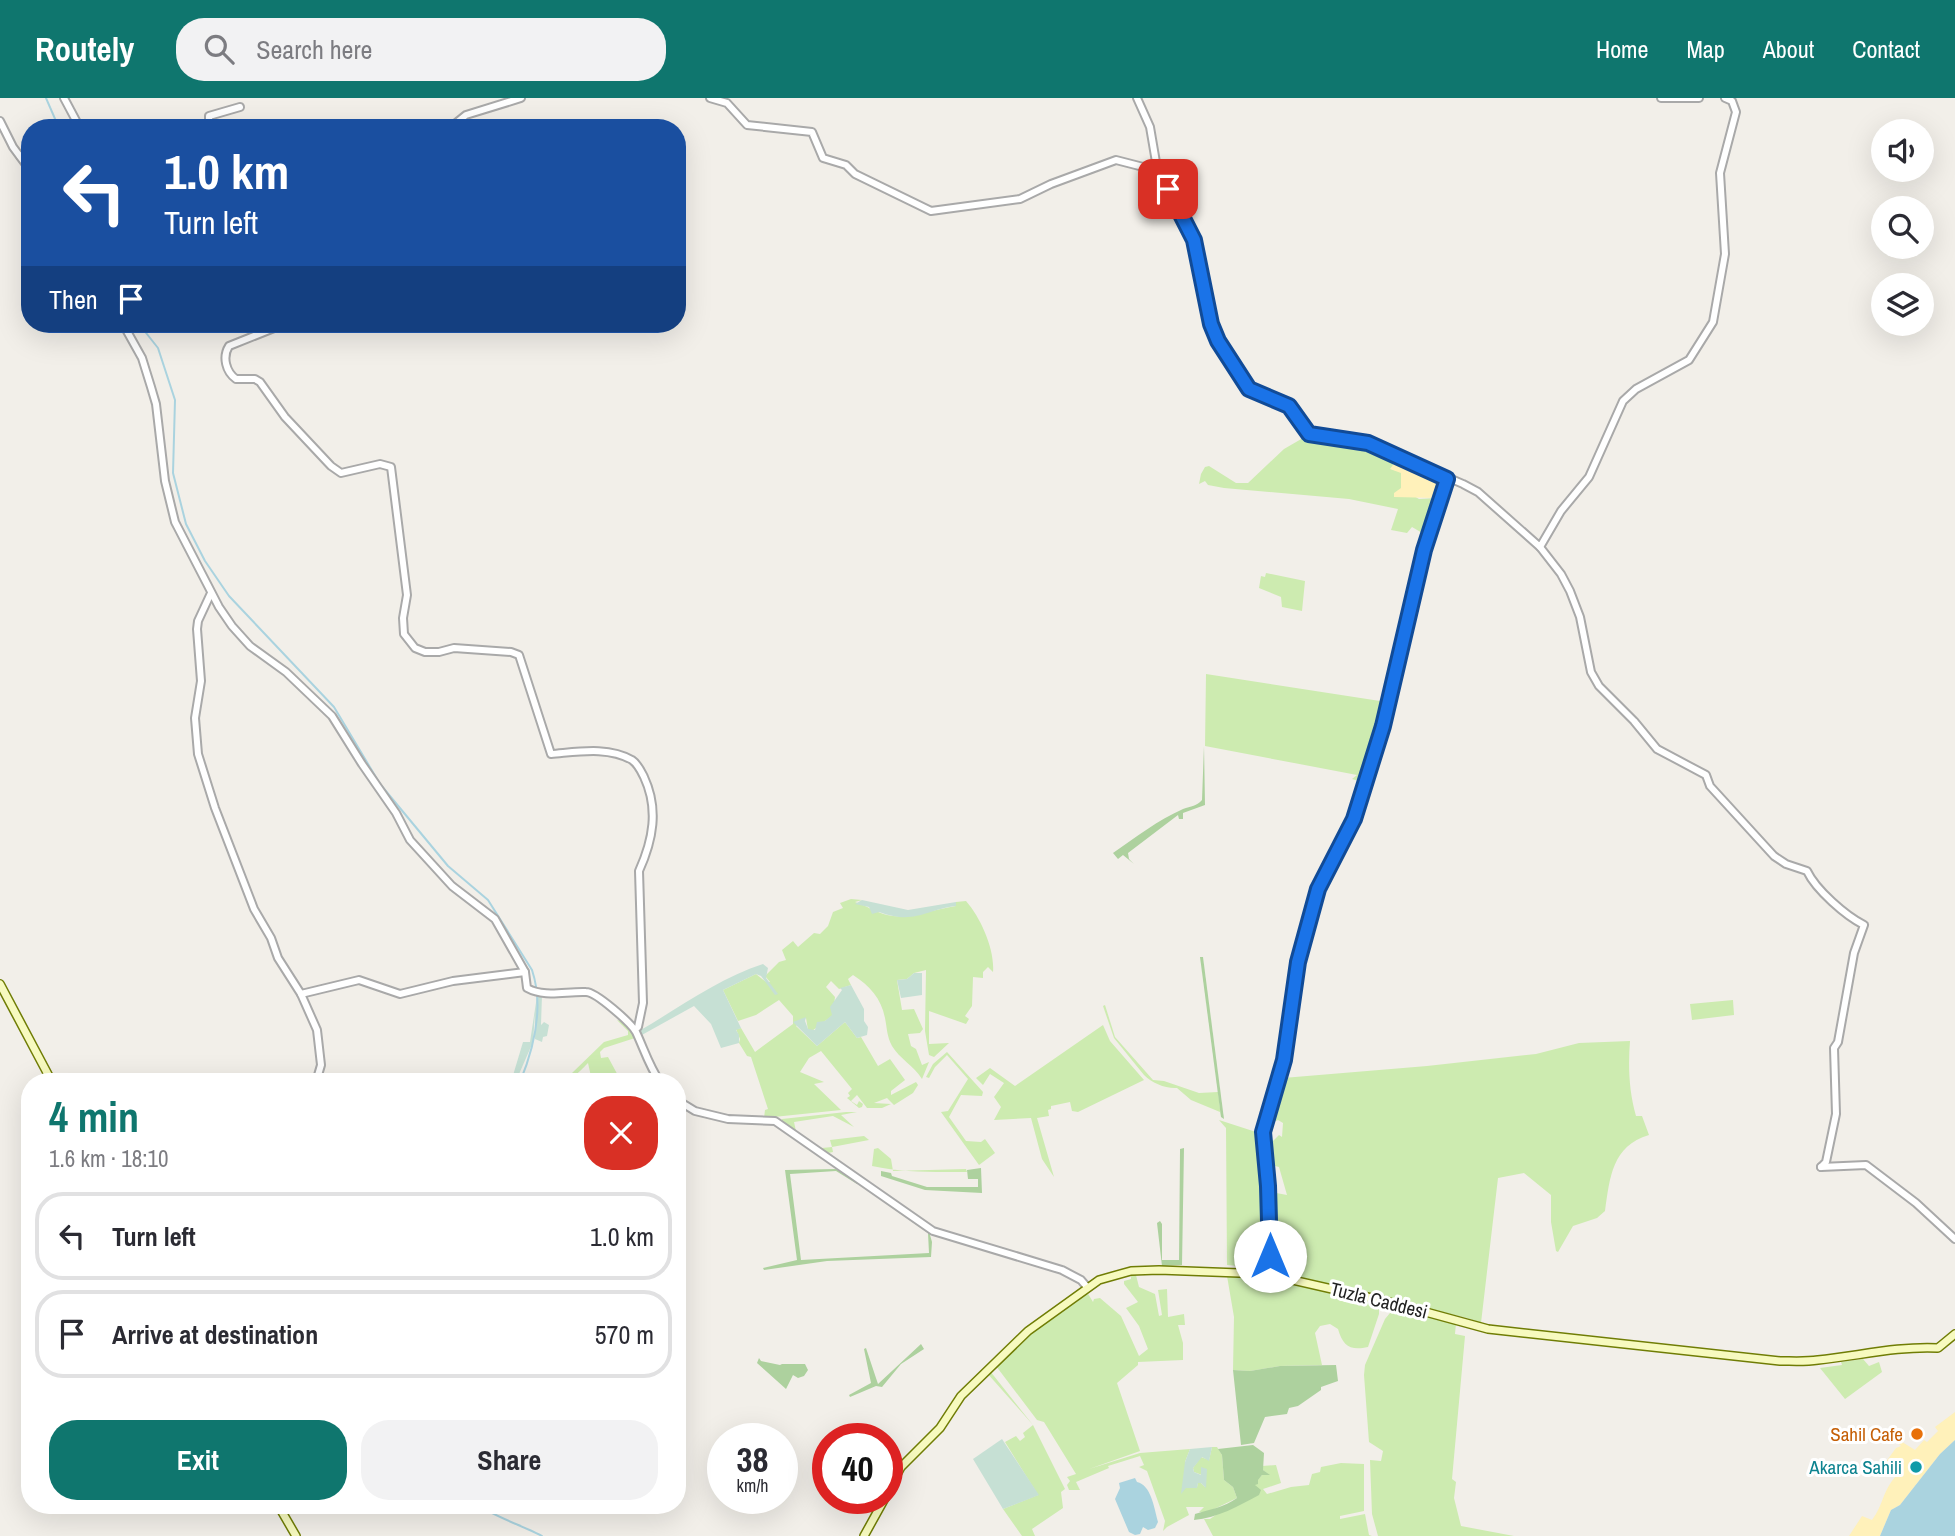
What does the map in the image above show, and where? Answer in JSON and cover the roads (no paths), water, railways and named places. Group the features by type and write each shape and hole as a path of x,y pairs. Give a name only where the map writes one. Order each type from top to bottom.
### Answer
{"main road":[{"path":"0,984 47,1073"},
{"name":"Tuzla Caddesi","path":"903,1465 940,1428 965,1391 1028,1331 1099,1280 1131,1271 1269,1274 1488,1329 1780,1361 1816,1361 1878,1351 1938,1348 1955,1334"},
{"path":"283,1514 294,1534"},
{"path":"864,1536 877,1514"}],"street":[{"path":"64,98 75,119"},
{"path":"461,119 466,115 521,98"},
{"path":"710,98 727,103 747,125 812,132 823,158 846,165 855,174 931,211 1020,199 1051,184 1116,160 1151,169 1157,168"},
{"path":"1137,98 1150,127 1157,168 1194,240 1214,333 1249,389 1289,406 1309,434 1368,443 1478,492 1540,547 1561,574 1580,617 1591,672 1599,686 1657,749 1706,775 1710,786 1774,856 1786,864 1807,871 1811,880 1822,891 1864,925 1854,953 1838,1042 1834,1048 1836,1115 1826,1162 1821,1167 1866,1165 1916,1203 1955,1239"},
{"path":"1661,98 1699,98"},
{"path":"1540,547 1561,511 1589,477 1623,401 1636,389 1689,360 1713,322 1725,254 1720,173 1736,112 1732,101 1725,98"},
{"path":"209,119 209,116 240,107"},
{"path":"0,121 20,156"},
{"path":"128,333 142,358 153,396 165,481 176,522 211,593 232,626 250,646 286,672 332,716 396,813 410,840 452,886 495,919 525,972 527,988 540,993 592,992 635,1030 655,1073"},
{"path":"262,333 229,346 225,356 228,371 236,379 260,382 285,417 331,466 341,473 380,464 391,467 407,595 403,618 404,634 415,648 425,652 454,648 511,652 519,655 551,754 609,752 632,760 639,767 652,793 655,809 647,853 639,871 643,1003 635,1030"},
{"path":"1269,1274 1270,1212 1263,1132 1284,1060 1298,962 1318,889 1354,819 1383,726 1424,550 1447,479"},
{"path":"211,593 197,629 201,681 195,718 198,754 215,808 254,909 314,1021 319,1040 321,1065 319,1073"},
{"path":"301,994 359,980 400,994 453,981 525,972"},
{"path":"686,1106 695,1111 728,1119 775,1121 933,1231 1062,1270 1081,1280 1087,1287"}],"water":[{"path":"1955,1440 1955,1536 1880,1536 1891,1510 1900,1505 1940,1454"},
{"path":"1135,1478 1149,1492 1158,1522 1155,1528 1148,1530 1143,1527 1140,1534 1135,1535 1129,1532 1115,1499 1120,1488 1119,1483"}],"waterway":[{"path":"46,98 55,119"},
{"path":"146,333 158,348 175,400 173,473 186,524 205,561 229,596 334,707 380,784 448,866 488,900 532,970 537,998 536,1027 523,1073"},
{"path":"493,1514 542,1536"}],"place":[{"name":"Sahil Cafe","path":"1917,1434"},
{"name":"Akarca Sahili","path":"1916,1467"}]}
